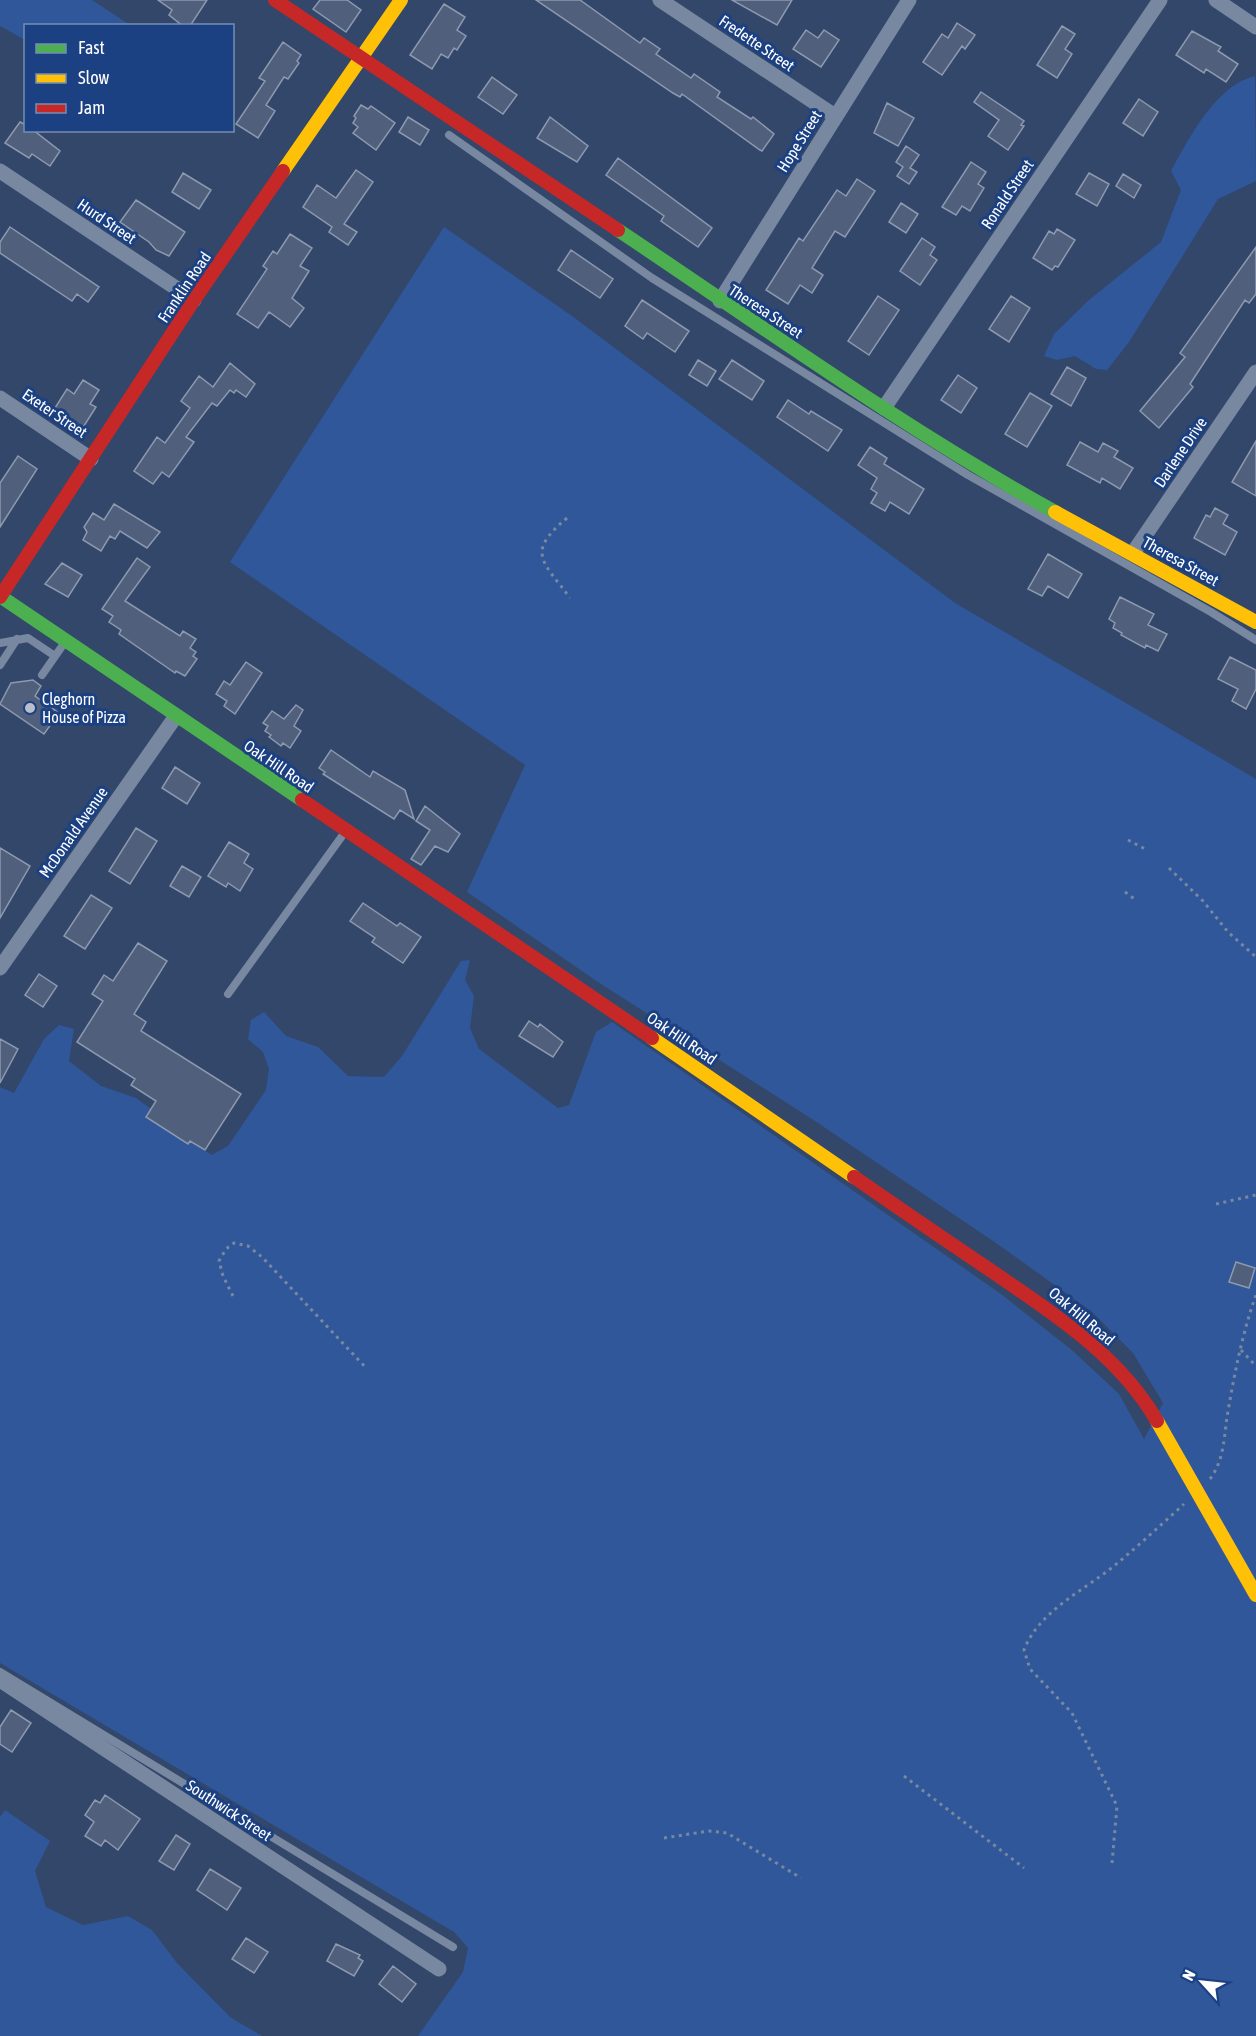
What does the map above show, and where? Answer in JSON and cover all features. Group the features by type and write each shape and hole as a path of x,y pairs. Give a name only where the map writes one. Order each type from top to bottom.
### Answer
{"street":[{"name":"Theresa Street","path":"275,0 720,301 884,408 996,479 1256,622"},
{"name":"Franklin Road","path":"0,596 194,300 401,0"},
{"name":"Fredette Street","path":"660,0 835,116"},
{"name":"Hope Street","path":"720,301 909,0"},
{"name":"Ronald Street","path":"884,408 1160,0"},
{"path":"1216,0 1256,27"},
{"name":"Hurd Street","path":"0,171 194,300"},
{"name":"Darlene Drive","path":"1133,553 1256,372"},
{"name":"Exeter Street","path":"0,398 91,459"},
{"name":"Oak Hill Road","path":"0,596 1055,1314 1114,1364 1146,1402 1256,1595"},
{"name":"McDonald Avenue","path":"0,968 176,716"},
{"name":"Southwick Street","path":"0,1680 439,1969"}],"lane":[{"path":"449,135 652,278 968,476 1211,612 1256,640"},
{"path":"30,639 40,624"},
{"path":"0,664 17,639"},
{"path":"0,643 30,639 55,656"},
{"path":"42,675 66,641"},
{"path":"228,994 346,831"},
{"path":"0,1672 453,1947"}],"path":[{"path":"567,518 550,532 542,548 542,562 570,598"},
{"path":"1128,840 1147,850"},
{"path":"1169,868 1203,901 1228,932 1256,957"},
{"path":"1125,892 1137,901"},
{"path":"1216,1204 1256,1195"},
{"path":"233,1296 223,1276 219,1261 226,1249 234,1243 248,1246 262,1257 367,1369"},
{"path":"1112,1863 1117,1806 1072,1713 1030,1668 1024,1650 1029,1636 1046,1616 1108,1571 1197,1493 1212,1476 1223,1449 1241,1350 1256,1295"},
{"path":"1249,1319 1256,1314"},
{"path":"1241,1350 1256,1366"},
{"path":"904,1776 1024,1868"},
{"path":"664,1838 709,1831 727,1833 801,1878"}],"shaded area":[{"path":"0,0 92,0 128,24 24,24 24,39 0,26"},
{"path":"1255,76 1256,181 1218,199 1129,342 1107,370 1096,369 1075,356 1057,360 1044,356 1054,334 1089,300 1161,242 1181,190 1171,171 1186,144 1216,101 1241,81"},
{"path":"444,227 572,316 955,603 1256,779 1256,2036 418,2036 463,1972 468,1948 454,1932 0,1663 0,1087 14,1093 44,1039 59,1025 74,1029 69,1061 101,1086 136,1098 151,1109 146,1117 212,1155 228,1146 266,1090 269,1069 263,1052 248,1039 251,1020 264,1012 286,1036 318,1047 348,1076 384,1077 402,1056 461,961 470,960 465,980 474,996 470,1028 479,1049 558,1108 569,1105 596,1032 612,1022 1001,1294 1073,1351 1119,1394 1144,1439 1163,1403 1133,1353 1091,1311 996,1243 818,1123 598,982 467,892 525,765 230,562"},
{"path":"5,1810 50,1841 35,1871 46,1907 83,1925 128,1916 152,1930 177,1963 230,2017 262,2036 0,2036 0,1817"}],"building":[{"path":"158,0 207,0 191,24 180,24 169,15 172,10"},
{"path":"320,0 347,0 361,10 346,32 313,9"},
{"path":"536,0 580,0 640,43 644,38 660,49 656,54 691,78 694,74 720,92 717,97 751,119 753,117 774,134 762,151 760,150 682,94 680,97 673,93"},
{"path":"732,0 792,0 777,25"},
{"path":"444,4 465,17 457,30 466,36 457,50 454,48 448,58 441,54 432,69 410,55"},
{"path":"957,23 975,35 965,49 962,46 942,75 923,62 942,34 948,38"},
{"path":"1062,26 1075,34 1065,49 1072,54 1057,78 1037,65"},
{"path":"806,30 818,38 824,30 839,40 821,67 793,49"},
{"path":"1192,31 1221,47 1218,51 1238,64 1226,82 1206,69 1204,73 1176,55"},
{"path":"283,42 301,55 297,61 299,63 288,79 284,77 266,105 275,111 258,138 236,124 265,81 259,78"},
{"path":"492,77 517,95 503,114 478,97"},
{"path":"981,92 1024,121 1021,125 1024,126 1008,150 988,136 999,120 974,102"},
{"path":"1139,99 1158,112 1143,136 1123,123"},
{"path":"887,103 914,118 898,146 874,133"},
{"path":"361,105 368,109 371,106 395,123 376,150 353,133 358,127 353,123 356,118 354,116"},
{"path":"408,117 429,130 420,145 399,132"},
{"path":"550,117 588,146 577,162 537,138"},
{"path":"20,122 24,124 24,132 36,132 60,151 50,166 32,154 29,158 5,143"},
{"path":"906,146 919,155 910,168 917,172 909,184 897,176 903,167 896,162"},
{"path":"618,158 712,228 698,247 661,221 664,216 606,175"},
{"path":"971,162 986,172 978,184 984,188 970,211 962,206 956,215 942,207"},
{"path":"356,170 373,182 344,224 357,232 348,245 329,232 332,227 303,207 317,185 336,198"},
{"path":"183,173 211,190 199,209 172,192"},
{"path":"1089,173 1109,184 1097,206 1076,194"},
{"path":"1123,174 1141,185 1134,198 1116,186"},
{"path":"857,179 875,191 845,237 835,231 812,268 823,275 812,293 800,285 788,304 766,290 799,238 803,241 837,190 846,196"},
{"path":"136,200 185,232 169,256 156,250 149,242 120,222"},
{"path":"901,203 918,214 906,233 889,222"},
{"path":"10,227 99,287 88,302 77,294 72,301 0,253 0,242"},
{"path":"1057,229 1075,240 1058,267 1055,266 1052,270 1033,258 1049,231 1054,234"},
{"path":"290,234 312,248 300,266 309,271 292,298 304,308 290,327 269,312 258,328 237,314 267,269 263,266 273,251 277,254"},
{"path":"922,238 935,247 930,255 937,260 920,285 900,271"},
{"path":"1256,247 1256,294 1249,303 1245,300 1190,384 1193,387 1159,428 1140,411 1185,357 1180,353"},
{"path":"571,250 613,279 600,298 558,270"},
{"path":"878,296 899,310 869,355 848,341"},
{"path":"1011,296 1030,308 1009,342 989,329"},
{"path":"642,300 689,331 675,352 647,333 643,339 625,326"},
{"path":"698,360 716,371 707,386 689,375"},
{"path":"732,360 764,381 752,400 719,379"},
{"path":"230,363 255,384 246,397 236,390 234,393 230,390 217,406 212,403 186,437 194,442 169,477 162,472 153,484 134,471 157,437 165,443 190,408 181,401 199,376 213,387"},
{"path":"1067,367 1086,378 1071,406 1051,394"},
{"path":"958,375 977,388 961,413 941,400"},
{"path":"83,380 99,390 90,404 96,407 82,429 53,411 67,389 74,394"},
{"path":"1030,393 1052,406 1027,447 1005,434"},
{"path":"788,400 809,414 811,411 842,430 828,451 777,417"},
{"path":"1256,441 1256,496 1232,482"},
{"path":"1080,442 1098,452 1103,443 1118,451 1114,457 1133,468 1120,489 1102,478 1100,483 1067,465"},
{"path":"870,447 887,458 884,464 924,489 909,514 890,502 885,511 871,503 877,493 871,489 877,478 858,465"},
{"path":"18,456 37,469 0,527 0,483"},
{"path":"114,504 160,532 147,548 120,531 115,539 110,536 101,551 83,540 87,532 84,527 93,513 104,520"},
{"path":"1215,508 1228,515 1223,524 1237,532 1225,555 1194,538 1206,515 1210,517"},
{"path":"1048,554 1082,574 1068,598 1048,586 1042,596 1028,589"},
{"path":"137,558 150,567 125,601 180,636 183,631 196,639 190,648 196,652 193,656 197,659 185,676 176,671 175,673 119,634 121,630 109,622 113,616 102,609"},
{"path":"62,563 82,575 68,597 45,584"},
{"path":"1120,597 1154,614 1148,625 1167,634 1158,651 1146,645 1145,648 1113,628 1115,623 1109,619"},
{"path":"1230,657 1256,670 1256,689 1246,709 1232,701 1238,689 1218,679"},
{"path":"246,662 262,673 235,714 224,706 227,701 216,694 224,681 230,685"},
{"name":"Cleghorn House of Pizza","path":"33,680 41,686 35,696 59,713 44,734 0,704 11,683"},
{"path":"296,705 303,710 294,726 301,731 290,748 283,743 281,746 269,737 271,735 265,731 268,726 263,723 272,711 284,719"},
{"path":"331,750 370,777 373,771 405,790 414,819 400,810 394,819 323,774 325,772 319,768"},
{"path":"175,767 200,783 187,804 162,788"},
{"path":"425,806 460,834 448,852 435,846 421,865 411,859 430,830 416,821"},
{"path":"136,828 157,841 130,884 109,871"},
{"path":"229,842 249,854 244,863 253,869 240,891 228,883 226,887 208,876"},
{"path":"0,848 30,866 0,918"},
{"path":"182,866 201,877 189,897 170,886"},
{"path":"91,895 112,908 85,949 64,936"},
{"path":"363,903 397,926 400,923 421,937 403,963 372,942 375,938 350,921"},
{"path":"138,943 167,961 134,1014 146,1022 141,1031 241,1094 205,1150 190,1141 188,1144 146,1117 156,1101 131,1085 135,1079 77,1042 103,1001 92,994 104,975 113,981"},
{"path":"39,974 57,986 43,1007 25,995"},
{"path":"529,1021 538,1027 540,1024 563,1042 553,1057 519,1036"},
{"path":"0,1039 18,1049 0,1083"},
{"path":"1236,1262 1255,1268 1249,1288 1229,1282"},
{"path":"11,1710 31,1723 12,1752 0,1744 0,1727"},
{"path":"105,1795 140,1819 118,1850 105,1840 101,1846 85,1836 94,1822 85,1815 95,1800 100,1803"},
{"path":"176,1835 190,1844 174,1870 159,1861"},
{"path":"210,1869 241,1888 227,1910 197,1890"},
{"path":"246,1938 268,1952 254,1973 232,1959"},
{"path":"336,1944 360,1955 358,1958 363,1961 354,1976 327,1961"},
{"path":"393,1966 416,1984 402,2002 379,1984"}],"traffic: fast":[{"path":"618,230 888,411 998,480 1055,512"},
{"path":"0,596 302,800"}],"traffic: slow":[{"path":"283,171 401,0"},
{"path":"1055,512 1256,622"},
{"path":"652,1038 854,1177"},
{"path":"1157,1421 1256,1595"}],"traffic: jam":[{"path":"275,0 618,230"},
{"path":"0,597 194,300 283,171"},
{"path":"302,800 652,1038"},
{"path":"854,1177 1062,1320 1124,1376 1142,1397 1157,1421"}],"place":[{"name":"Cleghorn House of Pizza","path":"30,708"}]}
